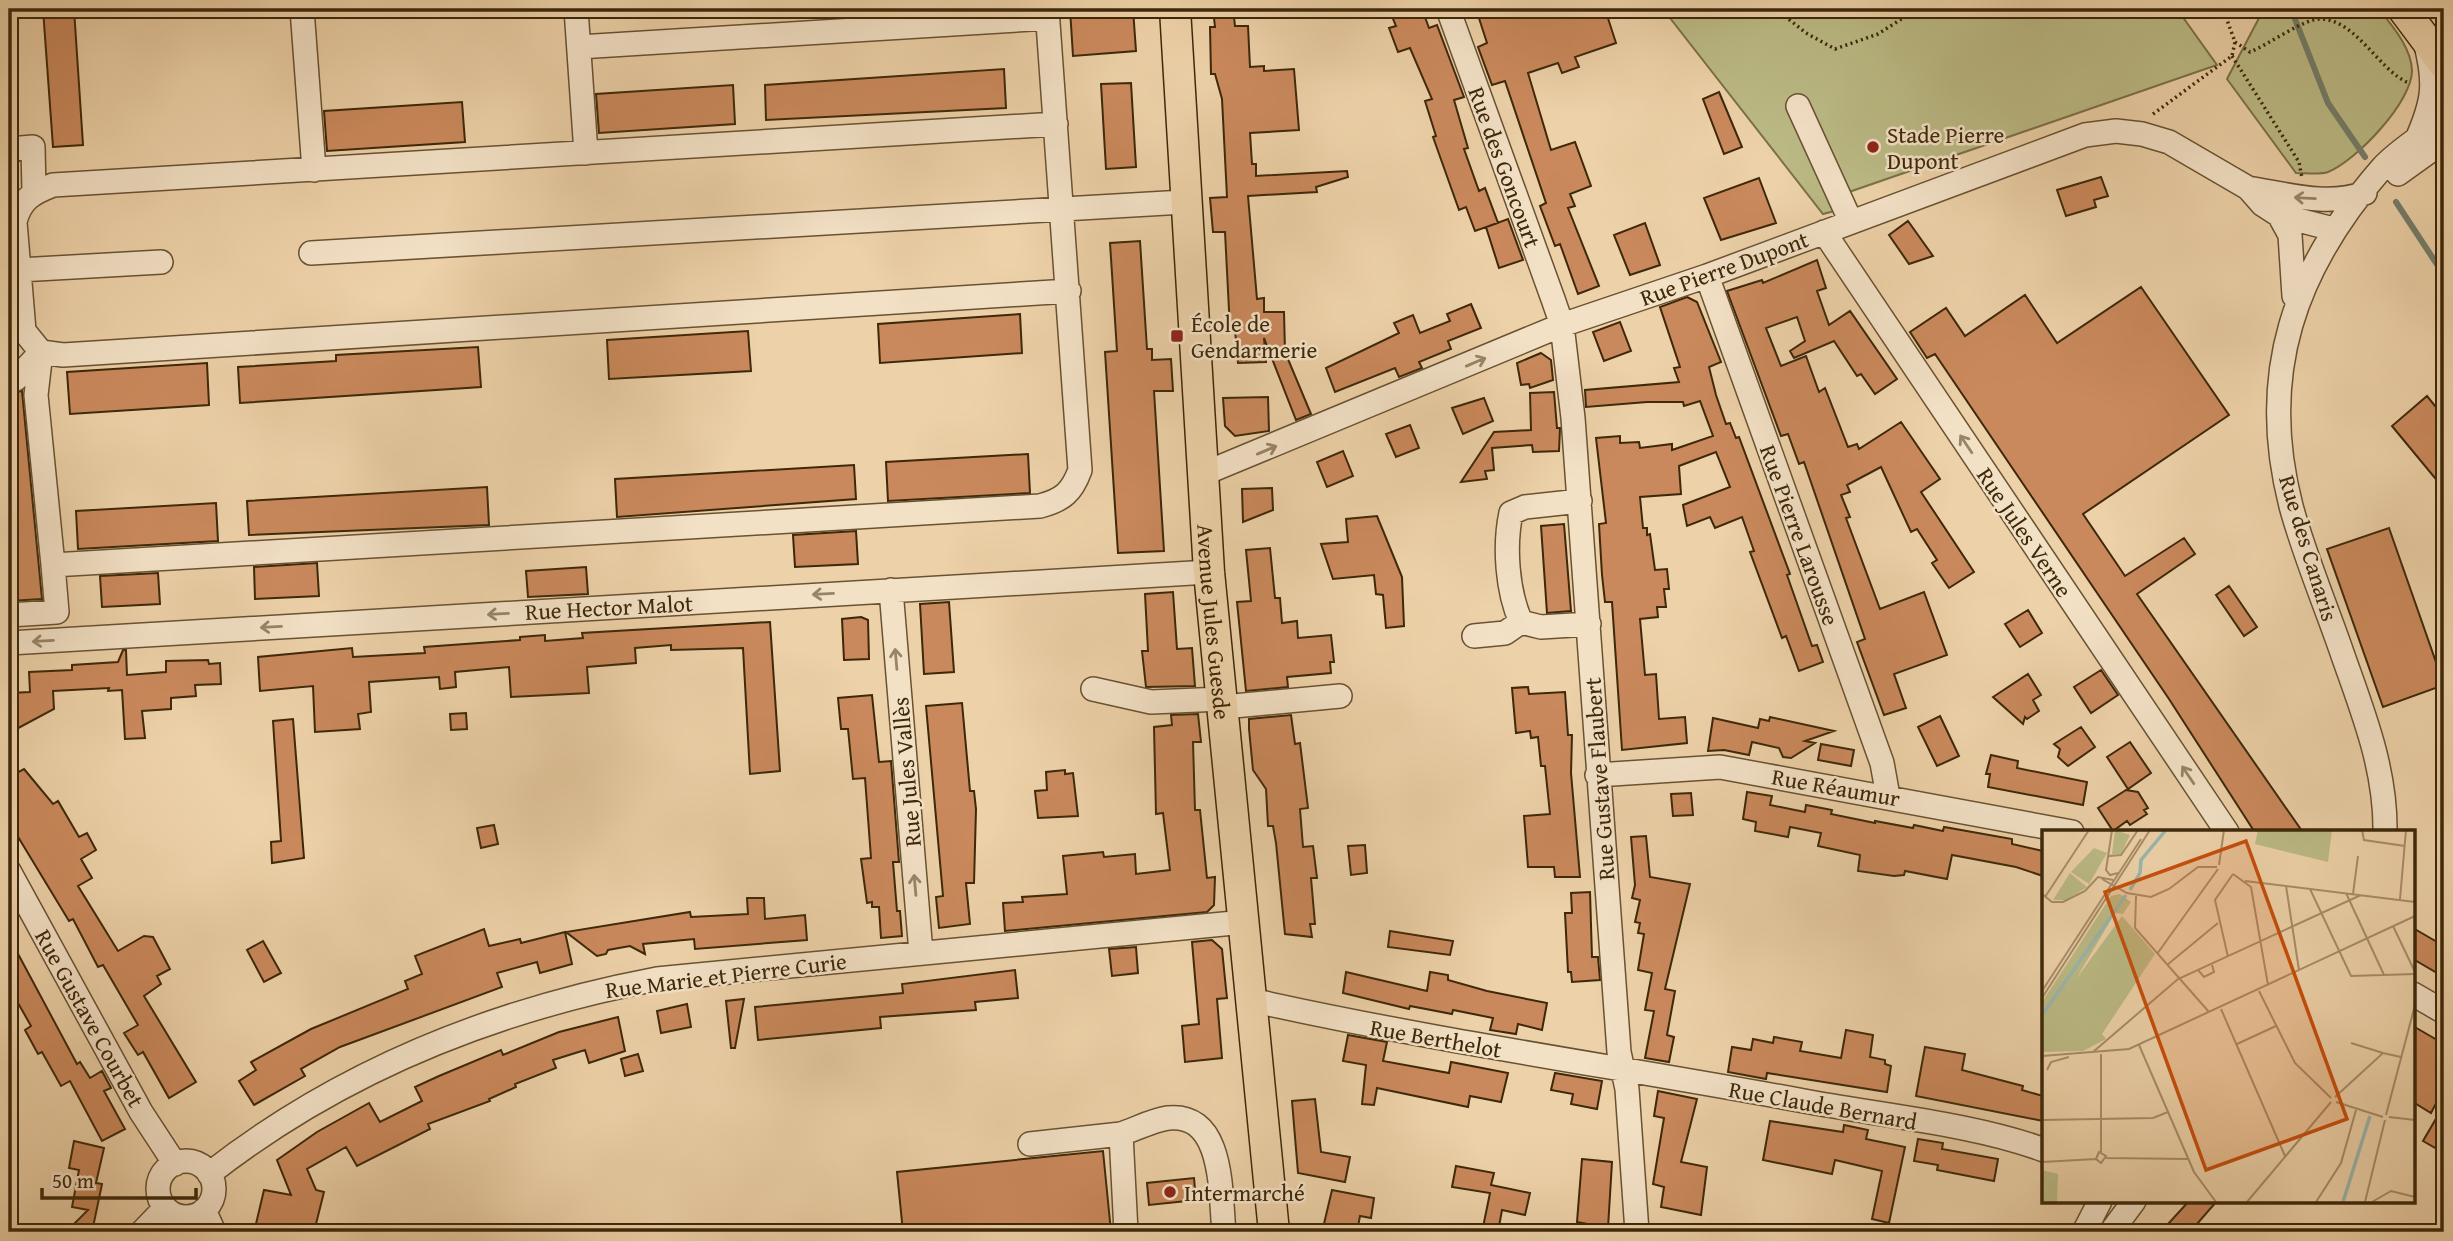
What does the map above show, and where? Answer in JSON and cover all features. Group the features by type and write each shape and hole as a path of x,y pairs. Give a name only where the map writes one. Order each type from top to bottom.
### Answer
{"main road":[{"name":"Avenue Jules Guesde","path":"1175,9 1184,202 1209,572 1274,1232"},
{"path":"2403,9 2444,64"}],"street":[{"path":"302,9 314,170"},
{"path":"576,9 586,153"},
{"name":"Rue des Goncourt","path":"1448,9 1562,325"},
{"path":"53,565 1040,506 1059,501 1074,488 1080,470 1048,13 579,47"},
{"path":"2425,38 2434,76 2428,149"},
{"path":"1798,106 1851,222"},
{"path":"2428,149 2444,119"},
{"path":"1056,124 53,186 34,192 18,206 15,222 24,331 41,352 63,355 1069,291"},
{"name":"Rue Pierre Dupont","path":"1203,474 1562,325 1707,275 2085,135 2116,131 2142,134 2169,142 2248,188"},
{"path":"2428,149 2444,141"},
{"path":"9,149 33,147 34,192"},
{"name":"Rue des Canaris","path":"2385,830 2385,797 2375,749 2291,507 2282,458 2278,404 2294,312 2310,269 2333,229 2383,167 2428,149"},
{"path":"2248,188 2292,198 2334,200 2363,194"},
{"path":"2248,188 2262,204 2279,215 2333,229"},
{"path":"311,253 1184,202"},
{"path":"2279,215 2290,235 2294,312"},
{"name":"Rue Jules Verne","path":"1824,232 2226,830"},
{"path":"19,271 161,262"},
{"name":"Rue Pierre Larousse","path":"1707,275 1882,763 1888,796"},
{"name":"Rue Gustave Flaubert","path":"1562,325 1570,375 1589,624 1597,775 1619,1052 1627,1089 1637,1232"},
{"path":"9,379 16,379 41,352"},
{"path":"9,615 57,612 36,395 41,352"},
{"path":"1521,622 1513,603 1507,530 1511,513 1525,507 1580,501"},
{"name":"Rue Hector Malot","path":"9,643 1209,572"},
{"name":"Rue Jules Vallès","path":"891,590 921,953"},
{"path":"1474,636 1505,632 1521,622 1541,627 1589,624"},
{"path":"1093,689 1152,702 1223,703 1340,696"},
{"name":"Rue Réaumur","path":"1597,775 1720,767 2067,830"},
{"name":"Rue Gustave Courbet","path":"9,871 141,1112 175,1164"},
{"name":"Rue Marie et Pierre Curie","path":"209,1174 250,1142 380,1067 476,1026 580,994 657,979 1244,922"},
{"path":"2414,995 2444,1012"},
{"name":"Rue Berthelot","path":"1251,999 1431,1038 1623,1069"},
{"name":"Rue Claude Bernard","path":"1623,1069 2037,1145"},
{"path":"1030,1144 1121,1134 1168,1118 1185,1120 1205,1131 1215,1148 1224,1232"},
{"path":"1121,1134 1126,1232"},
{"path":"190,1162 209,1174 213,1197 204,1210 188,1217 180,1217 165,1208 160,1200 159,1183 162,1175 175,1164 190,1162"},
{"path":"2084,1232 2099,1202"},
{"path":"2111,1232 2133,1202"},
{"path":"142,1232 165,1208"},
{"path":"204,1210 214,1232"}],"path":[{"path":"1776,9 1806,33 1835,50 1878,34 1917,9"},
{"path":"2142,134 2154,113 2213,73 2232,56 2235,42 2223,9"},
{"path":"2235,42 2250,52 2311,22 2336,23 2362,41 2398,79 2411,84"},
{"path":"2232,56 2299,162 2303,181"}],"shaded area":[{"name":"Stade Pierre Dupont","path":"1663,9 2177,9 2217,65 1849,192 1853,206 1823,214"},
{"path":"2253,9 2379,9 2405,45 2412,70 2410,83 2403,97 2381,128 2340,166 2317,174 2296,173 2227,79 2259,18"}],"building":[{"path":"43,9 74,9 83,145 53,147"},
{"path":"1070,9 1133,9 1136,51 1073,56"},
{"path":"1389,9 1422,9 1429,28 1437,25 1464,97 1454,100 1468,148 1464,149 1479,191 1485,188 1498,223 1475,231 1466,207 1459,210 1433,137 1436,136 1425,101 1432,99 1410,48 1398,52 1389,28 1396,26"},
{"path":"1476,9 1564,9 1565,16 1588,9 1605,9 1616,43 1575,57 1579,67 1562,73 1558,63 1528,73 1551,150 1575,142 1591,186 1570,194 1575,206 1568,208 1599,286 1578,294 1560,244 1555,246 1540,206 1546,203 1505,81 1492,85 1478,47 1487,43"},
{"path":"1234,17 1235,26 1248,26 1250,67 1264,66 1264,71 1294,69 1299,130 1250,133 1252,164 1256,164 1256,176 1347,171 1348,177 1316,187 1317,192 1248,196 1257,299 1264,298 1264,312 1284,312 1285,352 1311,414 1296,420 1264,338 1266,362 1238,363 1235,330 1230,330 1225,232 1213,232 1210,198 1227,197 1222,99 1215,74 1211,74 1210,27 1215,27 1214,18"},
{"path":"1004,69 1006,108 766,120 765,85"},
{"path":"1131,83 1136,167 1106,169 1101,84"},
{"path":"733,85 735,124 599,133 596,94"},
{"path":"1719,92 1742,147 1724,154 1703,99"},
{"path":"462,102 465,142 327,151 324,111"},
{"path":"2101,177 2108,196 2094,200 2096,207 2066,216 2057,190"},
{"path":"1759,178 1776,223 1721,240 1704,198"},
{"path":"1508,219 1523,260 1499,268 1486,227"},
{"path":"1908,221 1933,256 1909,264 1889,235"},
{"path":"1645,223 1660,265 1630,275 1614,235"},
{"path":"1140,241 1147,349 1152,349 1152,360 1171,359 1173,391 1154,391 1164,551 1118,553 1105,352 1117,351 1110,243"},
{"path":"1817,260 1826,288 1817,291 1829,325 1850,311 1897,379 1875,394 1861,374 1857,376 1834,341 1794,358 1790,351 1805,341 1797,317 1766,328 1781,366 1806,356 1819,392 1825,388 1848,447 1857,444 1859,449 1901,422 1940,479 1921,492 1974,572 1949,588 1932,563 1937,560 1917,529 1911,532 1881,467 1847,485 1850,492 1841,495 1850,517 1846,518 1880,609 1924,592 1947,655 1894,674 1906,708 1884,715 1857,642 1865,639 1804,462 1799,464 1788,434 1781,436 1727,291 1762,280 1763,283"},
{"path":"2141,287 2229,415 2083,514 2125,576 2184,538 2195,554 2137,594 2301,830 2253,830 2169,699 1935,354 1927,358 1910,332 1946,308 1965,336 2025,295 2057,343"},
{"path":"1687,297 1697,302 1721,362 1709,367 1716,395 1726,424 1730,423 1736,438 1739,437 1790,574 1787,575 1812,646 1817,645 1823,662 1799,671 1786,636 1782,638 1750,552 1754,551 1742,517 1715,528 1710,517 1687,526 1683,505 1730,487 1716,452 1679,466 1681,494 1640,497 1643,528 1647,528 1647,535 1650,534 1655,570 1667,569 1669,589 1664,589 1666,607 1657,607 1658,617 1640,619 1645,675 1656,674 1659,719 1685,717 1687,743 1622,750 1612,602 1605,602 1602,575 1599,524 1606,523 1596,438 1620,436 1620,443 1639,442 1640,448 1672,444 1672,450 1713,436 1700,401 1684,406 1683,402 1647,402 1586,407 1585,390 1679,382 1674,368 1680,367 1660,307"},
{"path":"1471,304 1481,328 1448,341 1451,349 1419,362 1422,368 1399,377 1395,368 1335,392 1326,368 1399,333 1394,323 1413,315 1420,333 1450,321 1447,314"},
{"path":"1020,314 1022,353 880,363 878,324"},
{"path":"1620,322 1631,351 1604,361 1593,332"},
{"path":"748,331 751,371 609,379 607,340"},
{"path":"478,347 481,387 240,403 238,367 336,361 336,355"},
{"path":"1541,353 1551,360 1553,380 1530,388 1529,384 1521,385 1517,363"},
{"path":"207,363 209,405 70,414 67,372"},
{"path":"22,391 42,599 9,601 9,393"},
{"path":"1554,392 1557,428 1560,428 1559,451 1533,452 1532,445 1492,448 1494,470 1485,471 1487,479 1461,482 1494,432 1531,430 1530,393"},
{"path":"2427,396 2444,417 2444,489 2392,426"},
{"path":"1268,397 1269,431 1235,436 1225,426 1223,398"},
{"path":"1484,398 1493,421 1463,434 1452,408"},
{"path":"1410,425 1419,448 1396,457 1386,434"},
{"path":"1343,451 1353,476 1327,487 1317,462"},
{"path":"1028,454 1030,493 888,501 886,462"},
{"path":"854,465 856,499 617,517 615,479"},
{"path":"487,487 489,525 249,535 247,501"},
{"path":"1272,488 1273,510 1243,522 1242,489"},
{"path":"216,503 218,541 78,549 76,511"},
{"path":"1377,516 1402,577 1404,626 1386,628 1383,595 1376,594 1374,575 1333,579 1321,544 1348,542 1346,519"},
{"path":"1564,524 1571,611 1547,613 1541,526"},
{"path":"2389,528 2444,685 2383,707 2327,549"},
{"path":"856,531 858,564 795,567 793,535"},
{"path":"1270,548 1275,598 1280,598 1282,623 1297,621 1298,638 1331,635 1334,662 1330,662 1331,673 1287,677 1288,687 1246,691 1237,602 1251,601 1246,550"},
{"path":"317,563 319,596 255,599 254,567"},
{"path":"586,567 588,594 528,597 526,571"},
{"path":"158,573 160,604 102,607 100,576"},
{"path":"2229,586 2257,627 2244,636 2216,595"},
{"path":"1173,592 1177,649 1192,648 1195,686 1146,687 1142,651 1148,651 1145,594"},
{"path":"949,602 954,672 924,674 920,604"},
{"path":"2028,610 2042,633 2020,647 2005,624"},
{"path":"861,617 868,620 869,659 844,660 842,619"},
{"path":"770,622 780,771 750,774 743,648 671,650 671,645 635,648 636,663 587,667 589,693 511,697 509,667 455,672 456,687 440,689 439,677 369,682 371,712 358,714 360,729 315,732 313,686 260,691 258,657 352,648 353,657 425,653 424,647 520,640 520,637 545,635 545,641 583,638 582,633"},
{"path":"123,650 126,650 127,675 166,672 166,661 208,660 209,664 220,663 221,684 195,685 196,696 171,698 171,709 142,711 145,738 125,739 122,690 108,691 109,688 53,691 54,709 9,733 9,693 30,692 29,672 72,670 72,665 118,662"},
{"path":"2101,670 2118,695 2091,713 2074,687"},
{"path":"2028,674 2041,695 2033,700 2039,711 2027,719 2025,717 2023,724 1993,697"},
{"path":"1528,687 1529,694 1565,692 1568,735 1572,735 1571,773 1580,877 1555,877 1554,867 1528,867 1524,816 1550,814 1545,766 1541,766 1538,737 1531,738 1530,731 1516,733 1512,688"},
{"path":"872,695 879,762 891,761 899,862 893,862 902,936 881,938 879,907 872,907 872,902 867,903 861,859 871,858 865,778 853,779 848,729 841,729 838,698"},
{"path":"962,703 970,791 974,791 976,809 974,883 966,883 970,924 939,928 936,897 943,896 926,706"},
{"path":"466,713 467,729 451,730 450,714"},
{"path":"1198,714 1201,742 1193,742 1195,810 1200,810 1207,878 1215,877 1214,905 1207,912 1005,931 1003,903 1023,902 1022,897 1067,894 1063,856 1103,852 1104,857 1135,854 1136,874 1170,870 1163,813 1156,814 1154,727 1172,725 1171,715"},
{"path":"1291,715 1295,744 1300,743 1308,808 1300,809 1303,847 1313,846 1317,878 1311,878 1315,924 1310,924 1312,937 1285,934 1276,843 1273,826 1268,826 1266,789 1253,770 1249,729 1249,719"},
{"path":"1940,716 1959,756 1937,766 1918,727"},
{"path":"1770,717 1834,731 1805,741 1815,743 1791,758 1783,757 1779,748 1752,742 1749,755 1724,750 1708,751 1713,718 1758,728 1760,719 1769,721"},
{"path":"293,719 304,858 272,863 271,842 281,841 273,721"},
{"path":"2081,727 2095,747 2068,766 2058,757 2060,749 2054,744"},
{"path":"2130,742 2151,773 2128,789 2107,757"},
{"path":"1821,744 1854,750 1851,766 1818,760"},
{"path":"1991,755 2018,761 2017,768 2087,782 2083,805 1988,787 1990,774 1986,774"},
{"path":"24,769 53,804 58,801 79,837 87,833 96,850 81,859 92,878 78,886 118,951 144,936 153,937 170,969 157,976 161,984 144,996 196,1082 169,1098 143,1052 138,1055 124,1033 138,1025 103,965 98,967 73,919 69,921 9,822 9,777"},
{"path":"1065,770 1065,774 1073,773 1078,816 1038,818 1035,791 1047,790 1046,772"},
{"path":"2126,790 2138,792 2148,808 2144,810 2147,814 2130,825 2127,821 2112,830 2098,808"},
{"path":"1747,792 1772,796 1770,805 1805,812 1806,805 1832,810 1831,814 1875,823 1913,828 1914,825 1943,831 1944,827 2012,839 2012,844 2042,851 2042,876 2016,867 1952,855 1947,879 1905,871 1904,875 1894,876 1858,871 1860,855 1818,846 1821,833 1790,827 1788,837 1755,831 1756,822 1743,819"},
{"path":"1691,793 1693,815 1673,816 1671,794"},
{"path":"494,825 498,844 481,848 477,828"},
{"path":"1646,836 1650,877 1690,884 1665,989 1675,991 1667,1035 1674,1037 1669,1062 1645,1058 1654,1011 1645,1010 1652,973 1638,970 1644,934 1638,933 1640,923 1635,922 1640,900 1632,898 1635,885 1631,837"},
{"path":"1365,845 1367,873 1351,875 1348,846"},
{"path":"1590,892 1592,957 1598,957 1600,980 1572,982 1571,972 1568,972 1565,913 1572,913 1571,893"},
{"path":"747,898 764,898 765,919 805,915 807,940 695,949 694,939 643,944 645,954 630,946 608,950 606,954 597,956 566,932 690,912 691,917 748,914"},
{"path":"484,929 489,946 520,939 521,943 565,932 572,964 540,973 537,962 497,973 502,987 340,1047 301,1069 305,1076 254,1105 239,1081 256,1070 251,1062 311,1029 408,989 405,981 422,974 415,956"},
{"path":"2414,929 2444,946 2444,977 2414,960"},
{"path":"1390,931 1453,941 1450,955 1388,947"},
{"path":"9,937 77,1064 80,1062 90,1078 102,1071 111,1088 104,1091 125,1129 102,1141 70,1081 61,1086 42,1052 38,1054 25,1030 31,1026 9,987"},
{"path":"1212,940 1222,949 1227,998 1217,999 1222,1058 1185,1062 1182,1026 1199,1024 1192,942"},
{"path":"263,941 281,973 264,982 247,950"},
{"path":"1136,947 1138,973 1112,976 1109,949"},
{"path":"1015,970 1018,998 975,1002 976,1010 880,1017 881,1028 758,1040 755,1007 903,993 902,984"},
{"path":"1346,972 1427,991 1430,972 1448,975 1448,980 1487,991 1547,1003 1542,1030 1518,1024 1516,1034 1490,1030 1493,1018 1453,1010 1452,1014 1410,1006 1409,1009 1343,993"},
{"path":"744,999 735,1048 731,1048 726,1001"},
{"path":"687,1004 691,1027 661,1033 657,1011"},
{"path":"618,1017 625,1051 589,1063 585,1050 553,1060 556,1068 515,1084 516,1087 489,1099 490,1101 428,1124 430,1129 357,1166 346,1147 307,1169 316,1190 324,1192 314,1232 255,1228 264,1190 291,1195 277,1160 317,1132 369,1103 380,1122 422,1101 415,1087 439,1076 501,1050 503,1055 559,1032"},
{"path":"2414,1027 2444,1044 2444,1088 2431,1113 2414,1103"},
{"path":"1846,1030 1873,1035 1870,1057 1885,1060 1885,1064 1891,1066 1887,1092 1767,1073 1766,1079 1728,1072 1732,1047 1751,1050 1753,1039 1773,1043 1774,1037 1802,1042 1800,1051 1841,1058"},
{"path":"1348,1035 1387,1042 1383,1061 1449,1073 1451,1062 1508,1073 1501,1102 1470,1096 1468,1107 1377,1088 1374,1105 1362,1104 1366,1065 1343,1061"},
{"path":"1925,1047 1965,1054 1962,1070 2023,1086 2022,1090 2042,1096 2042,1121 1916,1096"},
{"path":"638,1054 643,1071 625,1076 621,1059"},
{"path":"1555,1073 1602,1081 1597,1109 1571,1104 1573,1094 1551,1090"},
{"path":"1658,1091 1697,1099 1681,1162 1707,1167 1701,1215 1661,1207 1664,1187 1653,1184 1664,1118 1654,1116"},
{"path":"1315,1099 1321,1152 1350,1157 1345,1182 1298,1173 1292,1101"},
{"path":"2444,1105 2444,1153 2423,1141"},
{"path":"1770,1121 1843,1132 1844,1125 1868,1130 1866,1139 1905,1147 1889,1223 1872,1219 1882,1171 1835,1160 1832,1174 1763,1160"},
{"path":"1918,1139 1943,1143 1942,1149 1998,1159 1994,1181 1937,1170 1938,1165 1914,1161"},
{"path":"74,1141 104,1148 96,1183 102,1184 92,1232 66,1232 88,1210 72,1207 79,1170 69,1168"},
{"path":"1103,1151 1111,1232 903,1232 897,1172"},
{"path":"1582,1159 1612,1162 1608,1228 1577,1222"},
{"path":"1456,1166 1494,1173 1491,1185 1530,1193 1525,1215 1502,1210 1498,1232 1482,1232 1490,1193 1452,1187"},
{"path":"1194,1178 1196,1200 1149,1205 1147,1183"},
{"path":"1332,1190 1374,1198 1371,1218 1360,1216 1357,1232 1323,1228"},
{"path":"2188,1202 2216,1202 2190,1232 2176,1232 2168,1224"}],"waterway":[{"path":"2291,9 2328,103 2365,157"},
{"path":"2396,202 2444,275"}],"place":[{"name":"Stade Pierre Dupont","path":"1873,147"},
{"name":"École de Gendarmerie","path":"1177,336"},
{"name":"Intermarché","path":"1170,1192"}]}
